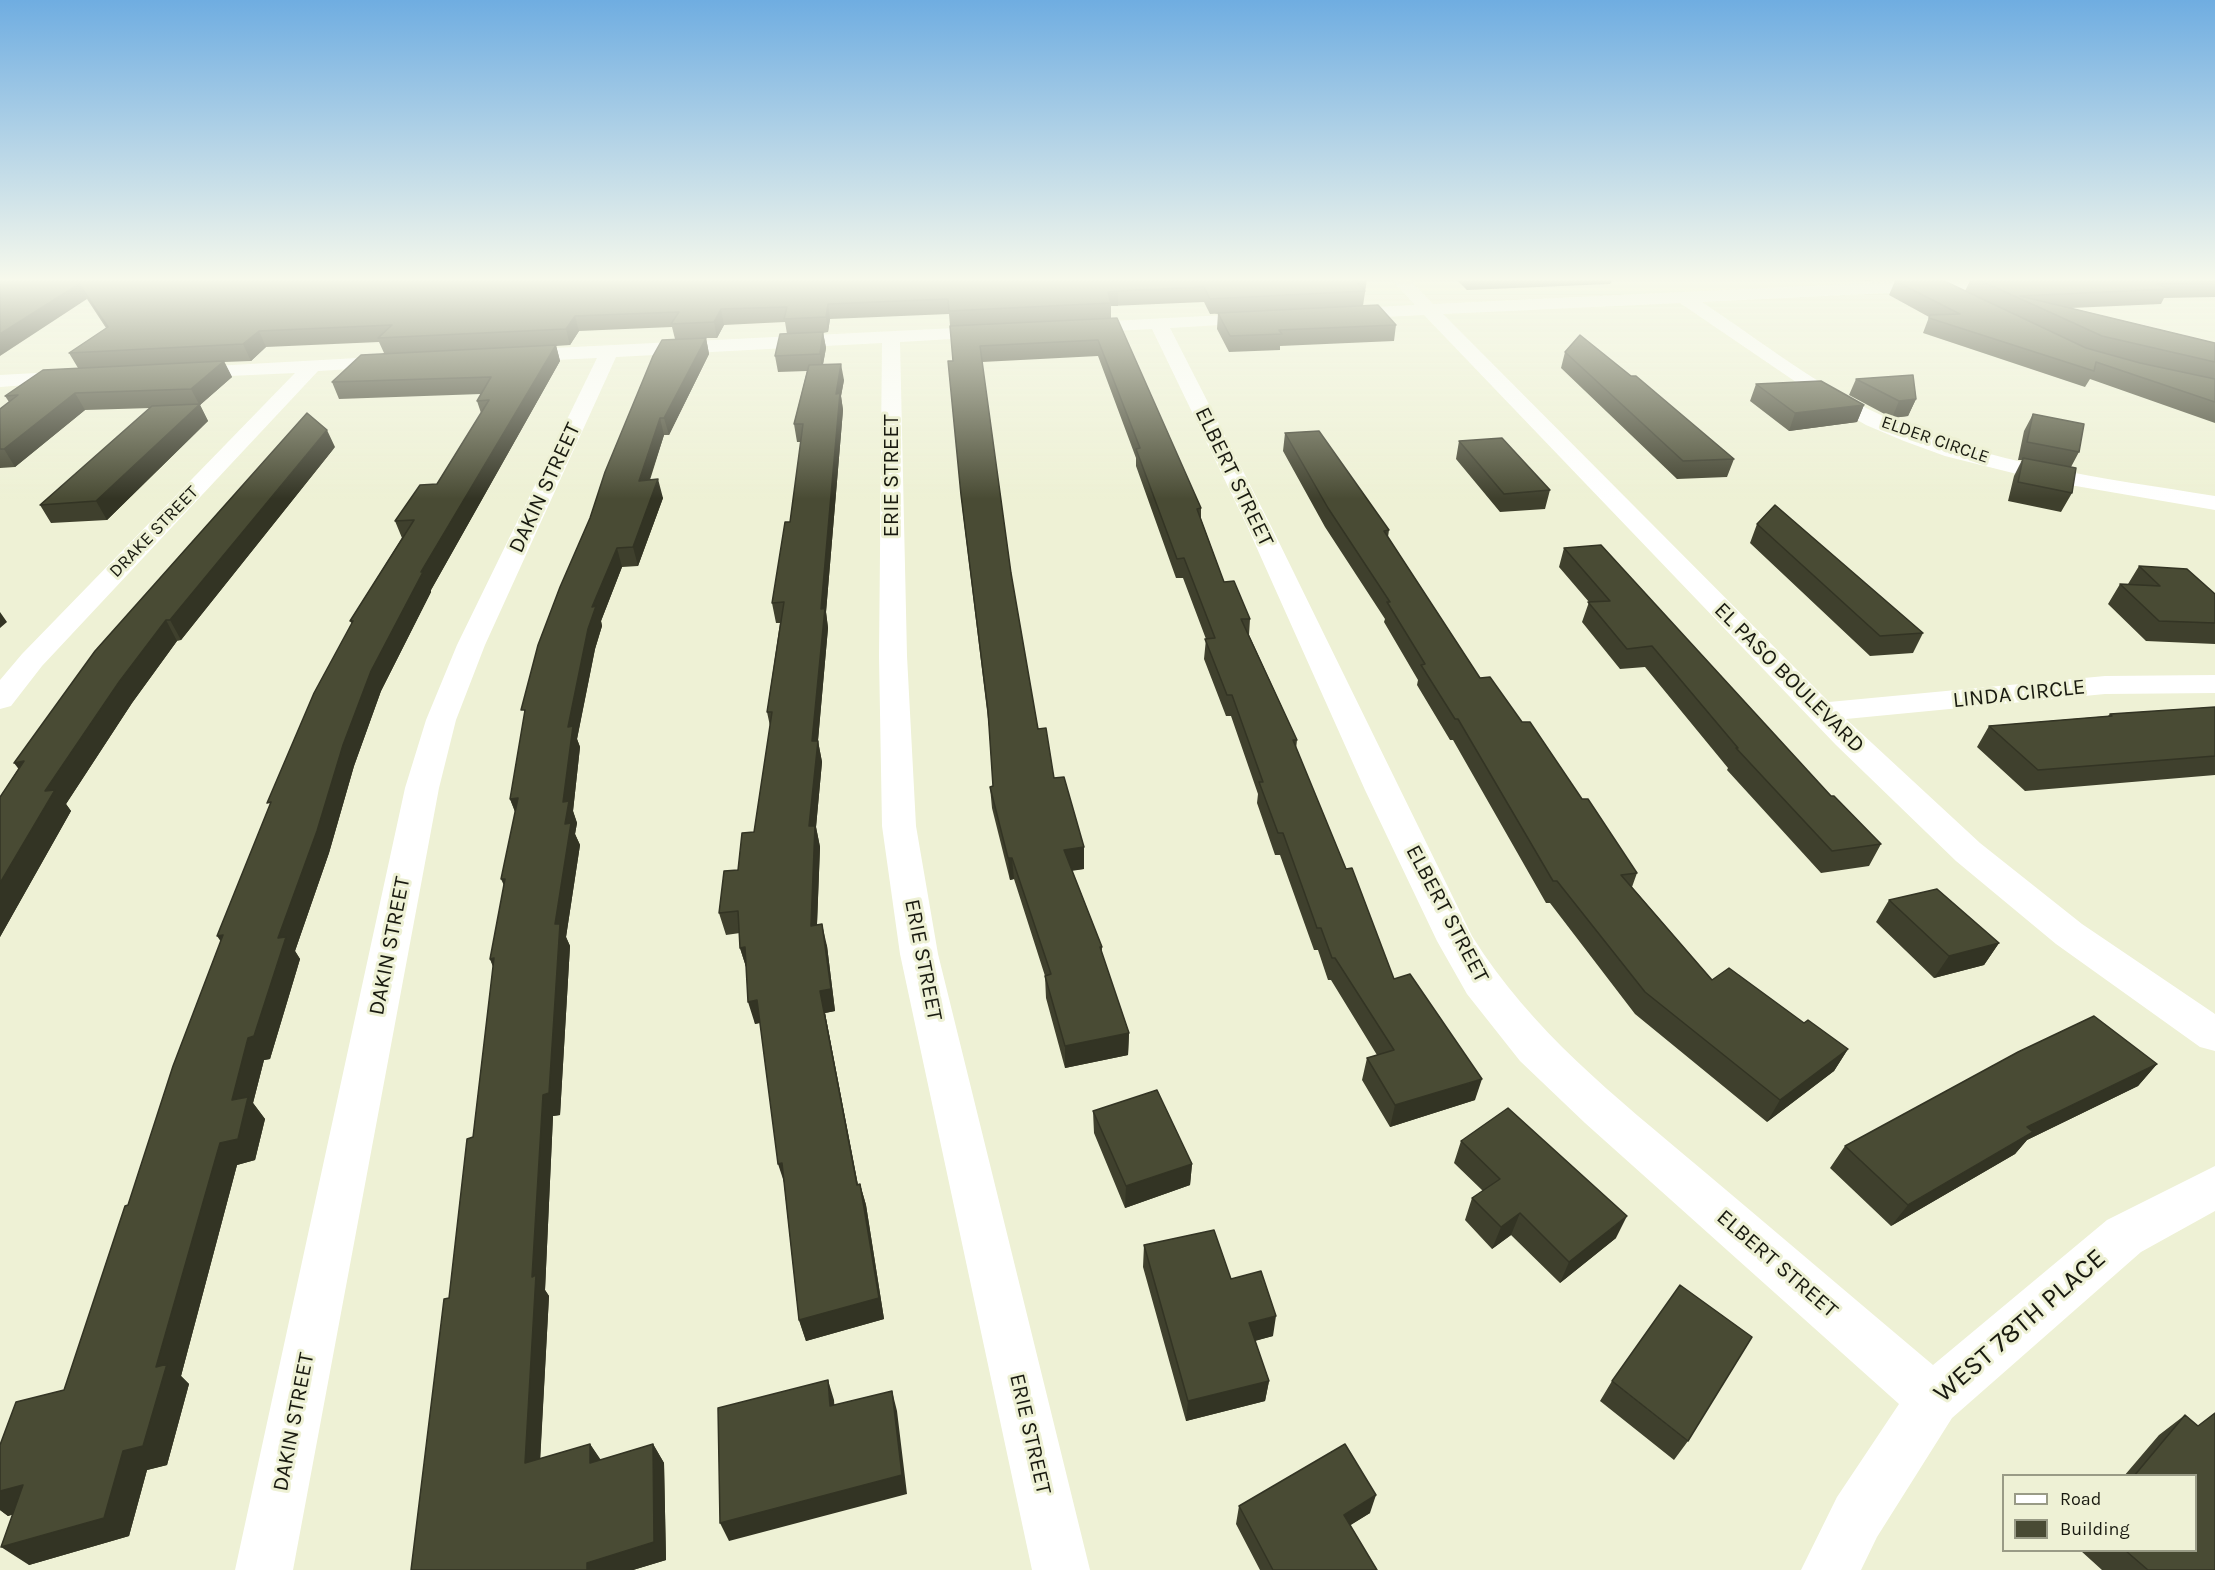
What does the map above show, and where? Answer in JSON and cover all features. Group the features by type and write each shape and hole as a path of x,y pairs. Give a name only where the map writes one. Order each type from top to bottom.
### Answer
{"street":[{"path":"490,358 604,352"},
{"name":"DAKIN STREET","path":"264,1570 422,788 441,720 471,645 609,352"},
{"name":"ERIE STREET","path":"891,352 893,656 899,826 919,954 1061,1570"},
{"name":"ELBERT STREET","path":"1173,352 1259,526 1382,790 1456,941 1481,982 1535,1049 1600,1110 1933,1399"},
{"name":"EL PASO BOULEVARD","path":"1469,352 1823,712 1968,852 2069,934 2215,1035"},
{"name":"ELDER CIRCLE","path":"1767,352 1845,404 1903,432 1973,455 2030,470 2215,503"},
{"path":"170,373 407,362"},
{"name":"DRAKE STREET","path":"0,700 32,660 312,366"},
{"path":"5,384 87,377"},
{"name":"LINDA CIRCLE","path":"1823,712 2105,685 2215,684"},
{"name":"WEST 78TH PLACE","path":"1830,1570 1857,1517 1933,1399 2124,1236 2215,1187"}],"building":[{"path":"414,352 552,352 421,572 423,572 371,671 343,745 317,831 278,938 286,937 254,1036 248,1038 232,1100 248,1097 238,1139 220,1143 156,1367 167,1364 143,1446 123,1451 104,1518 1,1547 23,1485 0,1491 0,1445 16,1402 64,1390 173,1066 223,935 217,936 271,802 267,803 314,693 353,621 350,621 414,520 395,521 420,485 437,484 489,400 477,401 491,377 332,382 361,355"},
{"path":"655,352 699,352 664,418 660,418 639,481 658,479 633,547 617,548 592,607 596,606 588,629 568,727 573,726 563,802 569,801 565,824 571,823 555,924 560,924 549,1093 543,1095 532,1277 536,1275 525,1463 590,1444 590,1463 653,1444 654,1542 587,1563 587,1570 411,1570 444,1299 449,1298 467,1139 473,1137 494,958 490,959 505,879 501,879 518,798 510,799 525,710 521,710 538,645"},
{"path":"776,352 820,352 820,354 775,356"},
{"path":"952,352 981,352 1011,573 1038,729 1046,728 1054,778 1064,777 1084,847 1064,850 1102,947 1100,947 1129,1033 1065,1046 1045,976 1051,974 1012,858 1008,858 990,787 993,786 988,711 961,495 948,361 953,361"},
{"path":"1103,352 1132,352 1201,508 1197,509 1224,582 1234,581 1250,619 1241,619 1297,740 1293,740 1346,869 1352,868 1394,979 1410,974 1482,1079 1395,1105 1367,1058 1394,1050 1335,958 1332,958 1321,928 1317,928 1283,833 1278,833 1259,782 1263,782 1232,695 1227,695 1205,639 1215,638 1184,558 1177,559 1136,449 1140,448"},
{"path":"1565,352 1601,352 1631,376 1636,376 1734,459 1683,461"},
{"path":"2036,352 2101,352 2215,379 2215,402 2096,362 2094,371"},
{"path":"2173,352 2215,352 2215,362"},
{"path":"224,361 191,389 75,393 4,449 0,449 0,409 18,395 5,396 43,370"},
{"path":"841,364 836,394 840,393 821,609 825,608 812,741 818,741 809,826 815,826 811,926 822,924 831,989 820,991 857,1185 860,1184 879,1298 799,1320 782,1163 778,1164 757,1000 748,1002 745,947 740,948 738,911 719,913 724,871 738,870 742,833 754,832 772,712 767,712 784,602 772,603 785,522 790,522 803,424 794,424 809,365"},
{"path":"1913,375 1916,399 1899,401 1856,379"},
{"path":"1821,381 1864,405 1795,413 1756,384"},
{"path":"200,404 96,501 40,505 152,406"},
{"path":"307,413 327,430 170,620 166,620 119,682 45,791 55,790 0,883 0,797 24,761 14,763 95,651"},
{"path":"2033,414 2084,424 2079,452 2027,442"},
{"path":"1319,431 1389,530 1384,531 1480,678 1490,677 1522,722 1530,722 1582,799 1588,799 1637,873 1621,875 1712,980 1729,968 1804,1023 1808,1020 1848,1049 1780,1100 1645,992 1557,881 1553,881 1458,719 1455,719 1421,665 1425,664 1387,602 1390,602 1328,508 1285,433"},
{"path":"1502,438 1550,490 1504,494 1459,441"},
{"path":"2023,458 2076,468 2072,493 2018,482"},
{"path":"1775,505 1923,633 1880,636 1757,524"},
{"path":"1601,545 1831,796 1834,796 1881,844 1832,851 1736,748 1738,748 1652,646 1627,649 1588,602 1610,601 1564,548"},
{"path":"2139,566 2187,569 2215,594 2215,623 2159,621 2120,584 2160,586"},
{"path":"2215,707 2215,756 2038,770 1989,726 2112,716 2110,714"},
{"path":"1937,889 1999,943 1949,956 1889,900"},
{"path":"2094,1016 2157,1064 2027,1127 2033,1132 1908,1205 1845,1146 2018,1052"},
{"path":"1157,1090 1192,1164 1126,1186 1093,1111"},
{"path":"1508,1108 1627,1216 1569,1262 1520,1213 1501,1227 1472,1198 1500,1179 1461,1141"},
{"path":"1214,1230 1231,1279 1261,1271 1276,1316 1249,1323 1269,1381 1188,1401 1144,1245"},
{"path":"1680,1285 1752,1337 1688,1441 1612,1381"},
{"path":"828,1380 830,1406 892,1391 902,1475 720,1523 718,1408"},
{"path":"2215,1413 2215,1570 2148,1570 2127,1552 2197,1552 2197,1474 2136,1474 2185,1415 2198,1426"},
{"path":"1345,1444 1376,1495 1344,1515 1377,1570 1273,1570 1239,1506"}]}
